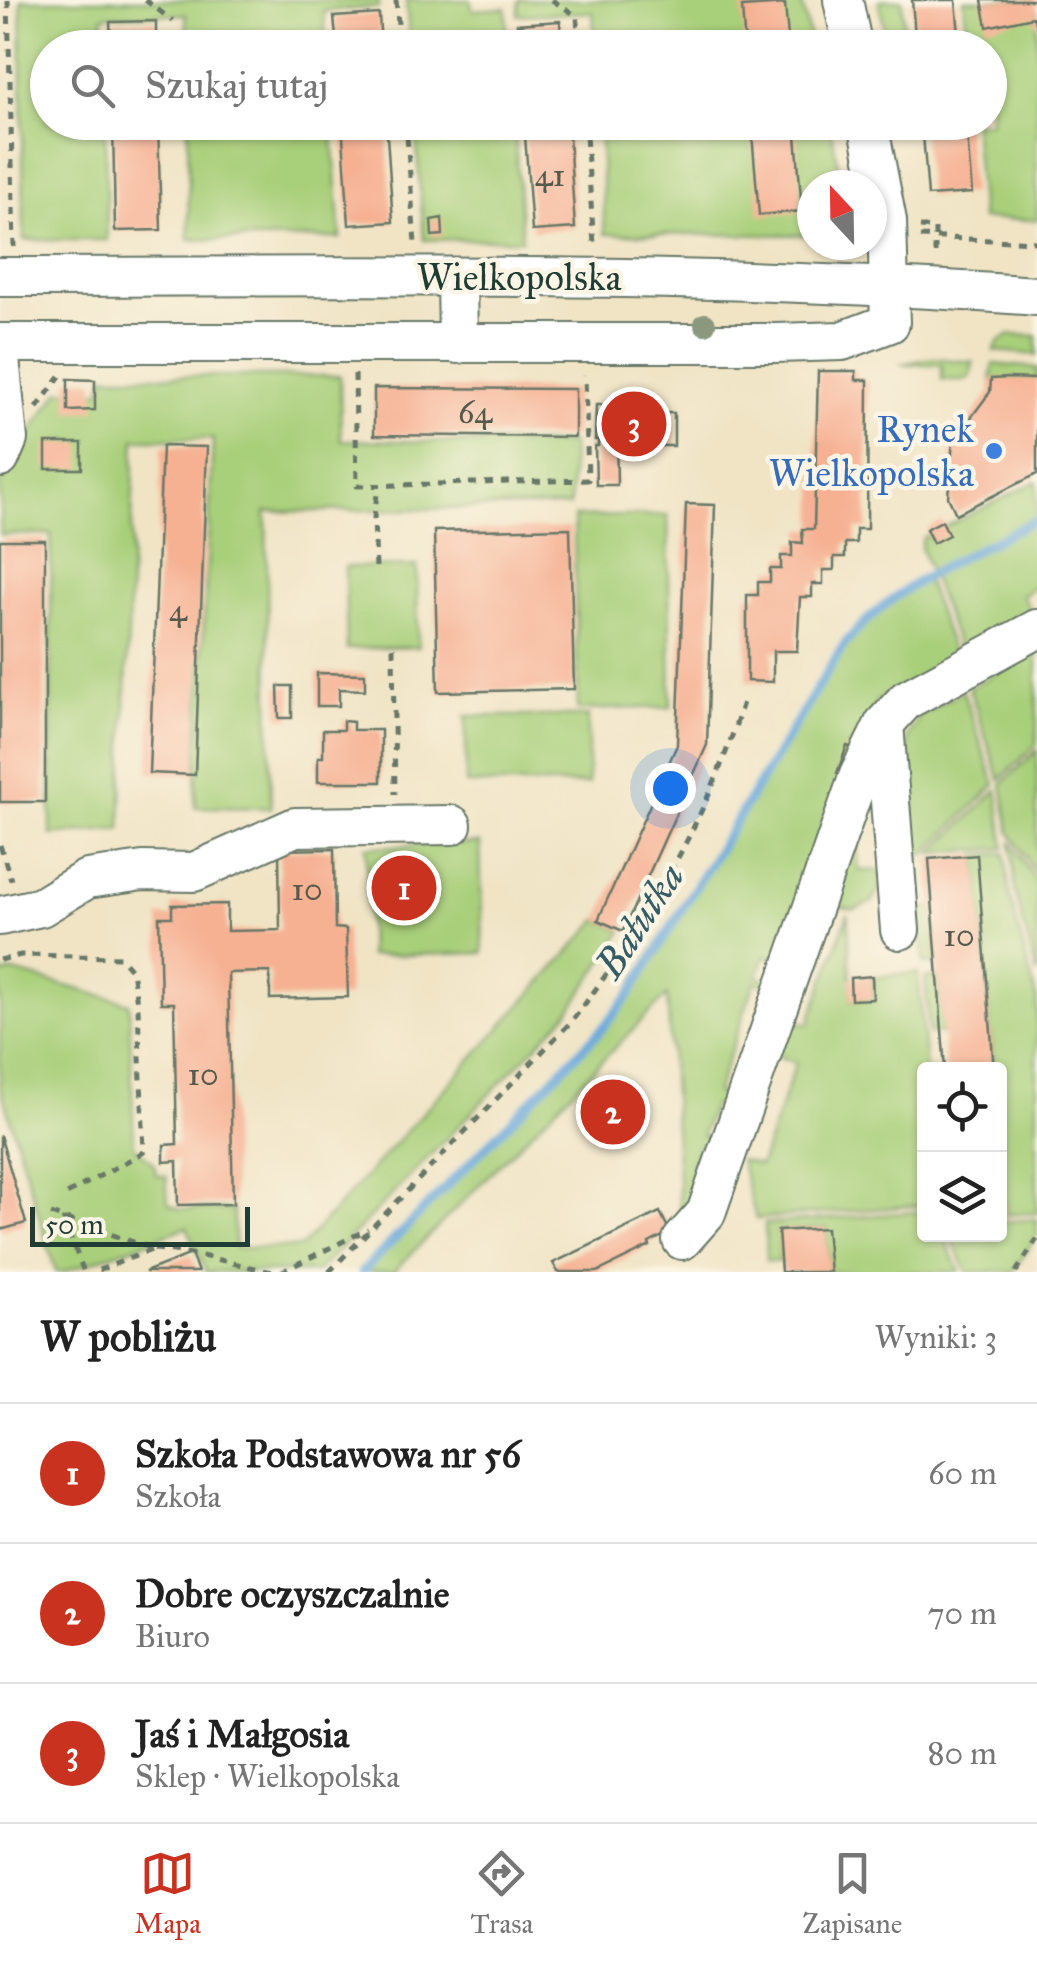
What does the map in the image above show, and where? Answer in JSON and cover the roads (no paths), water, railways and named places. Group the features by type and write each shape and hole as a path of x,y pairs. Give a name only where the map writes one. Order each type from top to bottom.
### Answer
{"street":[{"path":"843,0 849,30"},
{"path":"0,342 827,343 858,336 890,323 888,237 871,140"},
{"name":"Wielkopolska","path":"7,264 197,277 731,278 1037,296"},
{"path":"197,277 198,342"},
{"path":"457,277 458,344"},
{"path":"0,358 8,439 0,458"},
{"path":"682,1240 706,1213 859,775 884,724 906,700 1037,629"},
{"path":"884,724 900,930"},
{"path":"0,916 41,907 87,879 143,871 194,872 295,827 452,825"}],"waterway":[{"name":"Bałutka","path":"362,1272 601,1030 629,996 843,646 863,624 908,588 1037,519"}],"place":[{"name":"Jaś i Małgosia","path":"634,424"},
{"name":"Rynek Wielkopolska","path":"994,451"},
{"name":"Szkoła Podstawowa nr 56","path":"404,888"},
{"name":"Dobre oczyszczalnie","path":"613,1112"}]}
